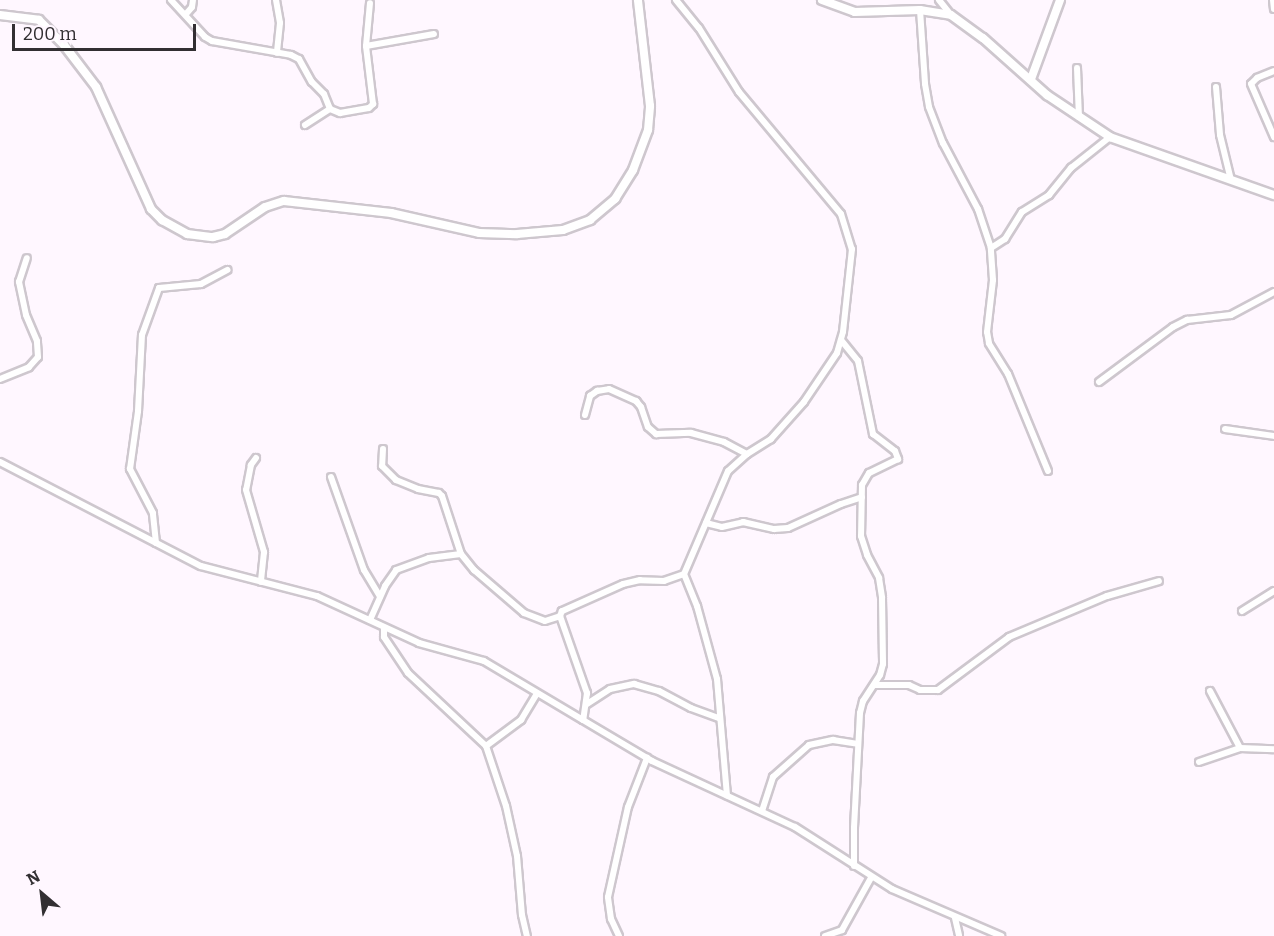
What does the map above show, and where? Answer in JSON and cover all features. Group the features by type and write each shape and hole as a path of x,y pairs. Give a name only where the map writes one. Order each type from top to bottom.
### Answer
{"main road":[{"path":"0,15 39,20 64,45 96,87 151,209 162,220 187,234 213,237 225,234 266,207 284,201 391,213 479,233 517,234 563,230 590,220 615,199 633,171 648,130 650,106 638,0"},
{"path":"822,0 855,12 920,10 951,15 983,38 1079,118 1110,137 1274,195"},
{"path":"1031,79 1060,0"}],"street":[{"path":"171,0 199,31 212,41 299,59 312,82 322,91 330,109 340,113 369,108 373,104 366,46 370,3"},
{"path":"186,14 192,7 193,0"},
{"path":"276,0 280,23 277,53"},
{"path":"676,0 699,28 739,92 841,214 852,249 841,340 837,352 804,402 771,439 747,454 728,471 684,574 697,606 717,679 727,796"},
{"path":"939,0 951,15"},
{"path":"1273,0 1274,9"},
{"path":"920,10 924,84 929,107 943,143 978,209 991,248 993,280 987,332 989,343 1008,374 1048,471"},
{"path":"366,46 434,34"},
{"path":"1077,68 1079,118"},
{"path":"1274,71 1257,78 1251,84 1274,137"},
{"path":"1216,87 1220,135 1232,180"},
{"path":"305,125 330,109"},
{"path":"991,248 1005,239 1022,212 1049,195 1071,168 1110,137"},
{"path":"0,379 30,367 38,357 37,341 26,315 20,282 21,270 27,258"},
{"path":"156,543 153,513 130,469 138,411 142,335 159,288 201,284 227,270"},
{"path":"1099,382 1173,327 1188,320 1231,315 1274,292"},
{"path":"841,340 858,361 873,434 898,455 896,461 880,466 863,479 861,536 867,555 879,578 882,598 883,664 875,685 863,701 858,744 854,866"},
{"path":"585,415 590,396 597,391 609,389 636,401 648,427 656,434 691,433 724,442 747,454"},
{"path":"1225,429 1274,435"},
{"path":"383,449 382,466 396,480 418,489 435,491 442,496 461,554 474,570 524,613 545,621 560,616 566,607 623,584 664,580 684,574"},
{"path":"256,458 251,465 246,490 264,552 261,582"},
{"path":"0,462 201,566 317,596 419,644 484,661 647,758 809,835 872,878 913,900 1000,936"},
{"path":"332,477 364,570 380,597"},
{"path":"706,523 722,527 743,522 774,529 788,528 862,497"},
{"path":"370,620 392,574 404,566 437,556 461,554"},
{"path":"875,685 909,685 920,690 938,690 1009,637 1107,596 1159,581"},
{"path":"1242,611 1274,591"},
{"path":"560,616 585,686 587,704 584,720"},
{"path":"384,628 384,637 408,674 486,746 506,806 517,856 522,915 527,936"},
{"path":"587,704 610,688 634,684 658,691 691,708 719,718"},
{"path":"1210,691 1240,748"},
{"path":"486,746 521,720 537,693"},
{"path":"762,811 773,777 809,745 833,740 858,744"},
{"path":"1199,762 1240,748 1274,749"},
{"path":"619,936 610,919 608,897 623,839 628,807 647,758"},
{"path":"825,936 842,930 872,878"},
{"path":"955,918 959,936"}]}
